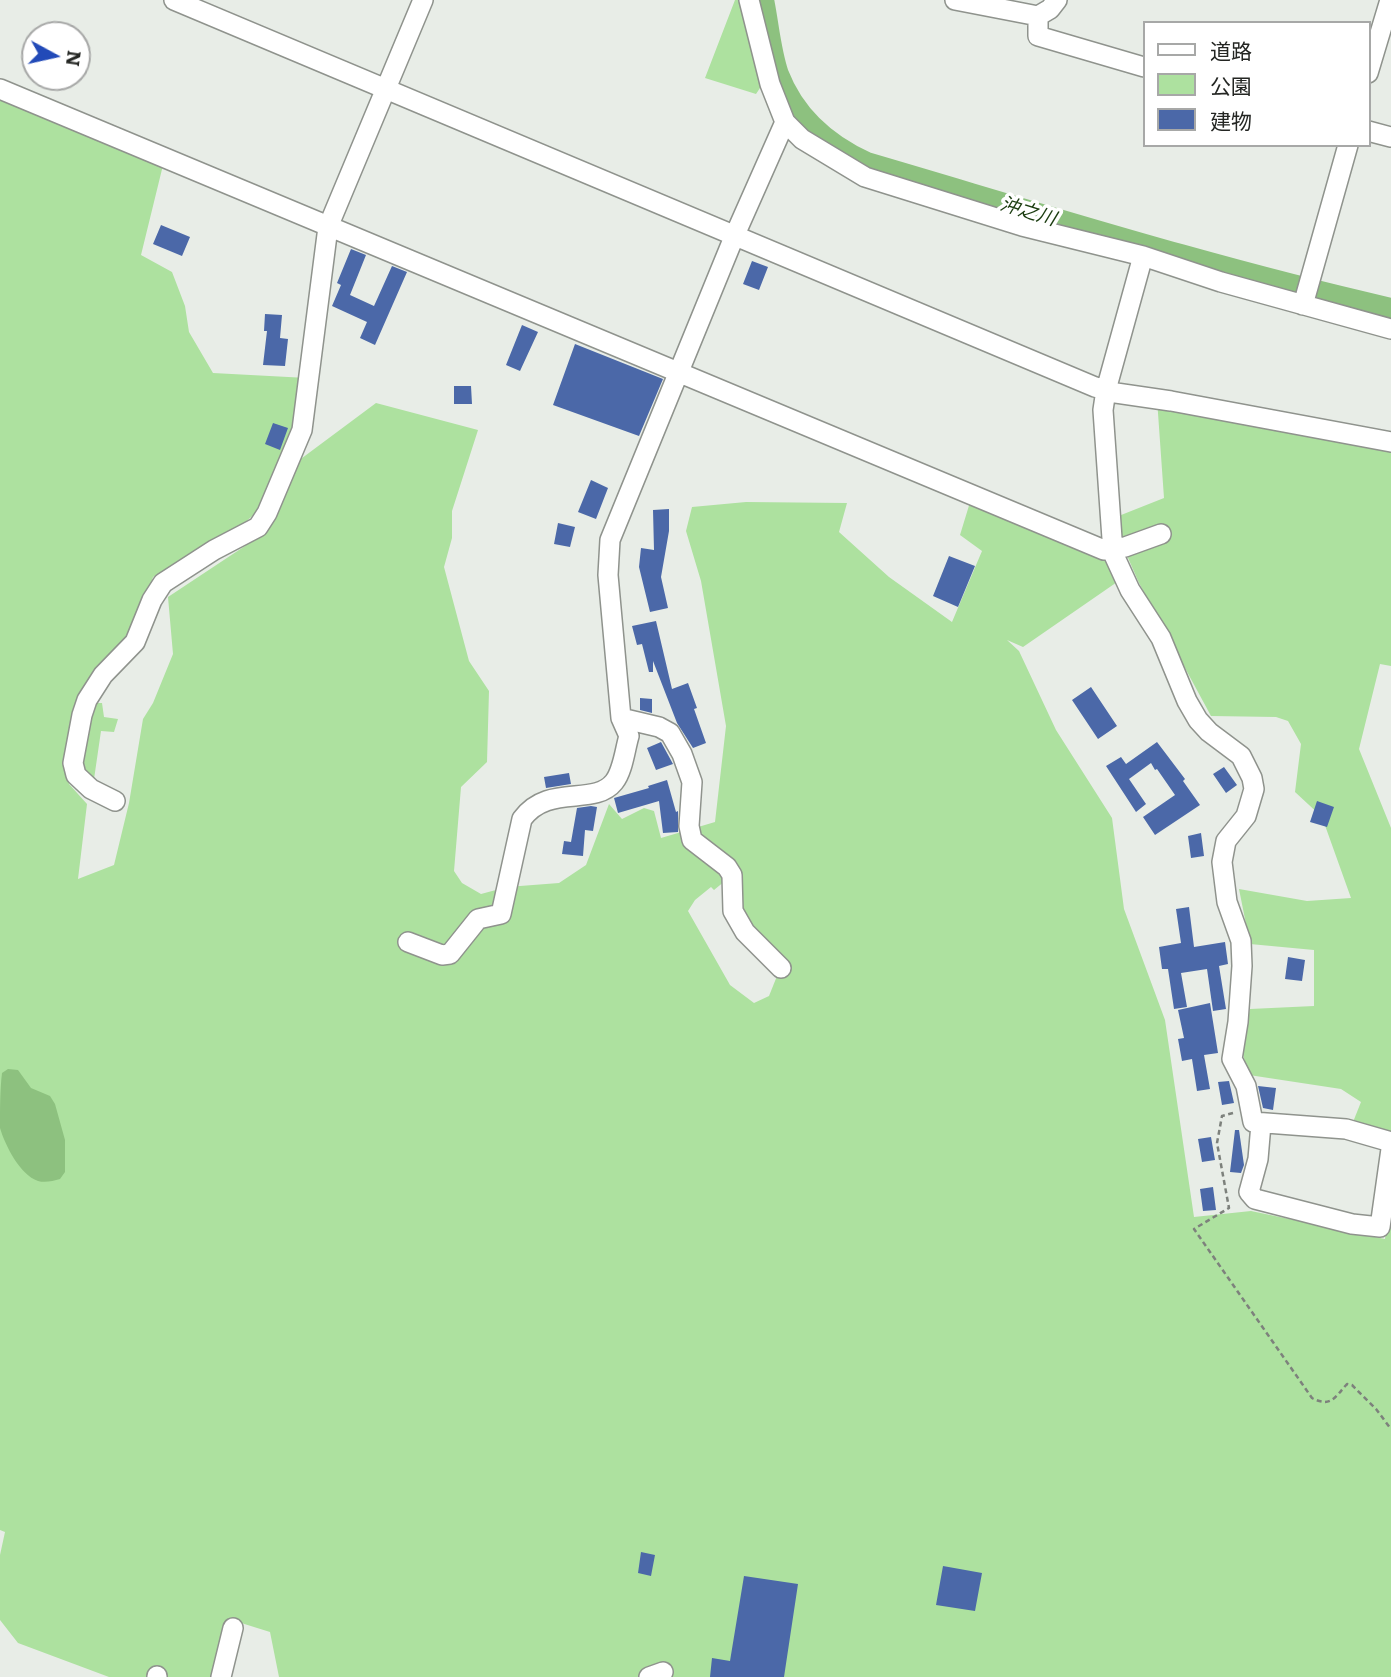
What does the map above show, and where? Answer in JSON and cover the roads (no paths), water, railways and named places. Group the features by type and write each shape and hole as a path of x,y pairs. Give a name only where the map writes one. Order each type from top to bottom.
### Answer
{"street":[{"path":"174,0 734,237 1106,390 1391,442"},
{"path":"115,801 91,789 76,775 73,763 87,701 103,675 135,642 152,600 163,583 214,550 258,527 267,513 302,430 328,227 423,0"},
{"path":"749,0 770,84 785,122 802,139 865,177 1022,226 1143,256 1391,329"},
{"path":"954,0 1038,16 1050,9 1057,0"},
{"path":"1370,66 1390,0"},
{"path":"1038,16 1038,36 1142,66"},
{"path":"0,89 1104,550 1161,534"},
{"path":"408,942 442,955 450,954 478,919 500,914 523,819 530,808 542,801 606,790 617,780 629,736 621,718 608,575 610,540 734,237 785,122"},
{"path":"1370,132 1391,137"},
{"path":"1303,305 1347,147"},
{"path":"1143,256 1106,390 1103,410 1113,549 1130,590 1171,657 1198,720 1209,733 1241,756 1252,778 1254,789 1246,816 1226,841 1222,862 1222,880 1227,902 1241,940 1238,1022 1232,1059 1246,1086 1253,1122 1346,1129 1391,1142"},
{"path":"621,718 659,727 670,733 682,754 692,782 689,826 692,840 727,867 732,875 733,911 745,932 781,968"},
{"path":"1261,1124 1258,1159 1249,1192 1255,1199 1352,1224 1380,1227 1391,1149"},
{"path":"221,1677 233,1628"}],"waterway":[{"name":"沖之川","path":"760,0 772,66 790,105 823,140 866,166 1193,262 1391,312"}]}
